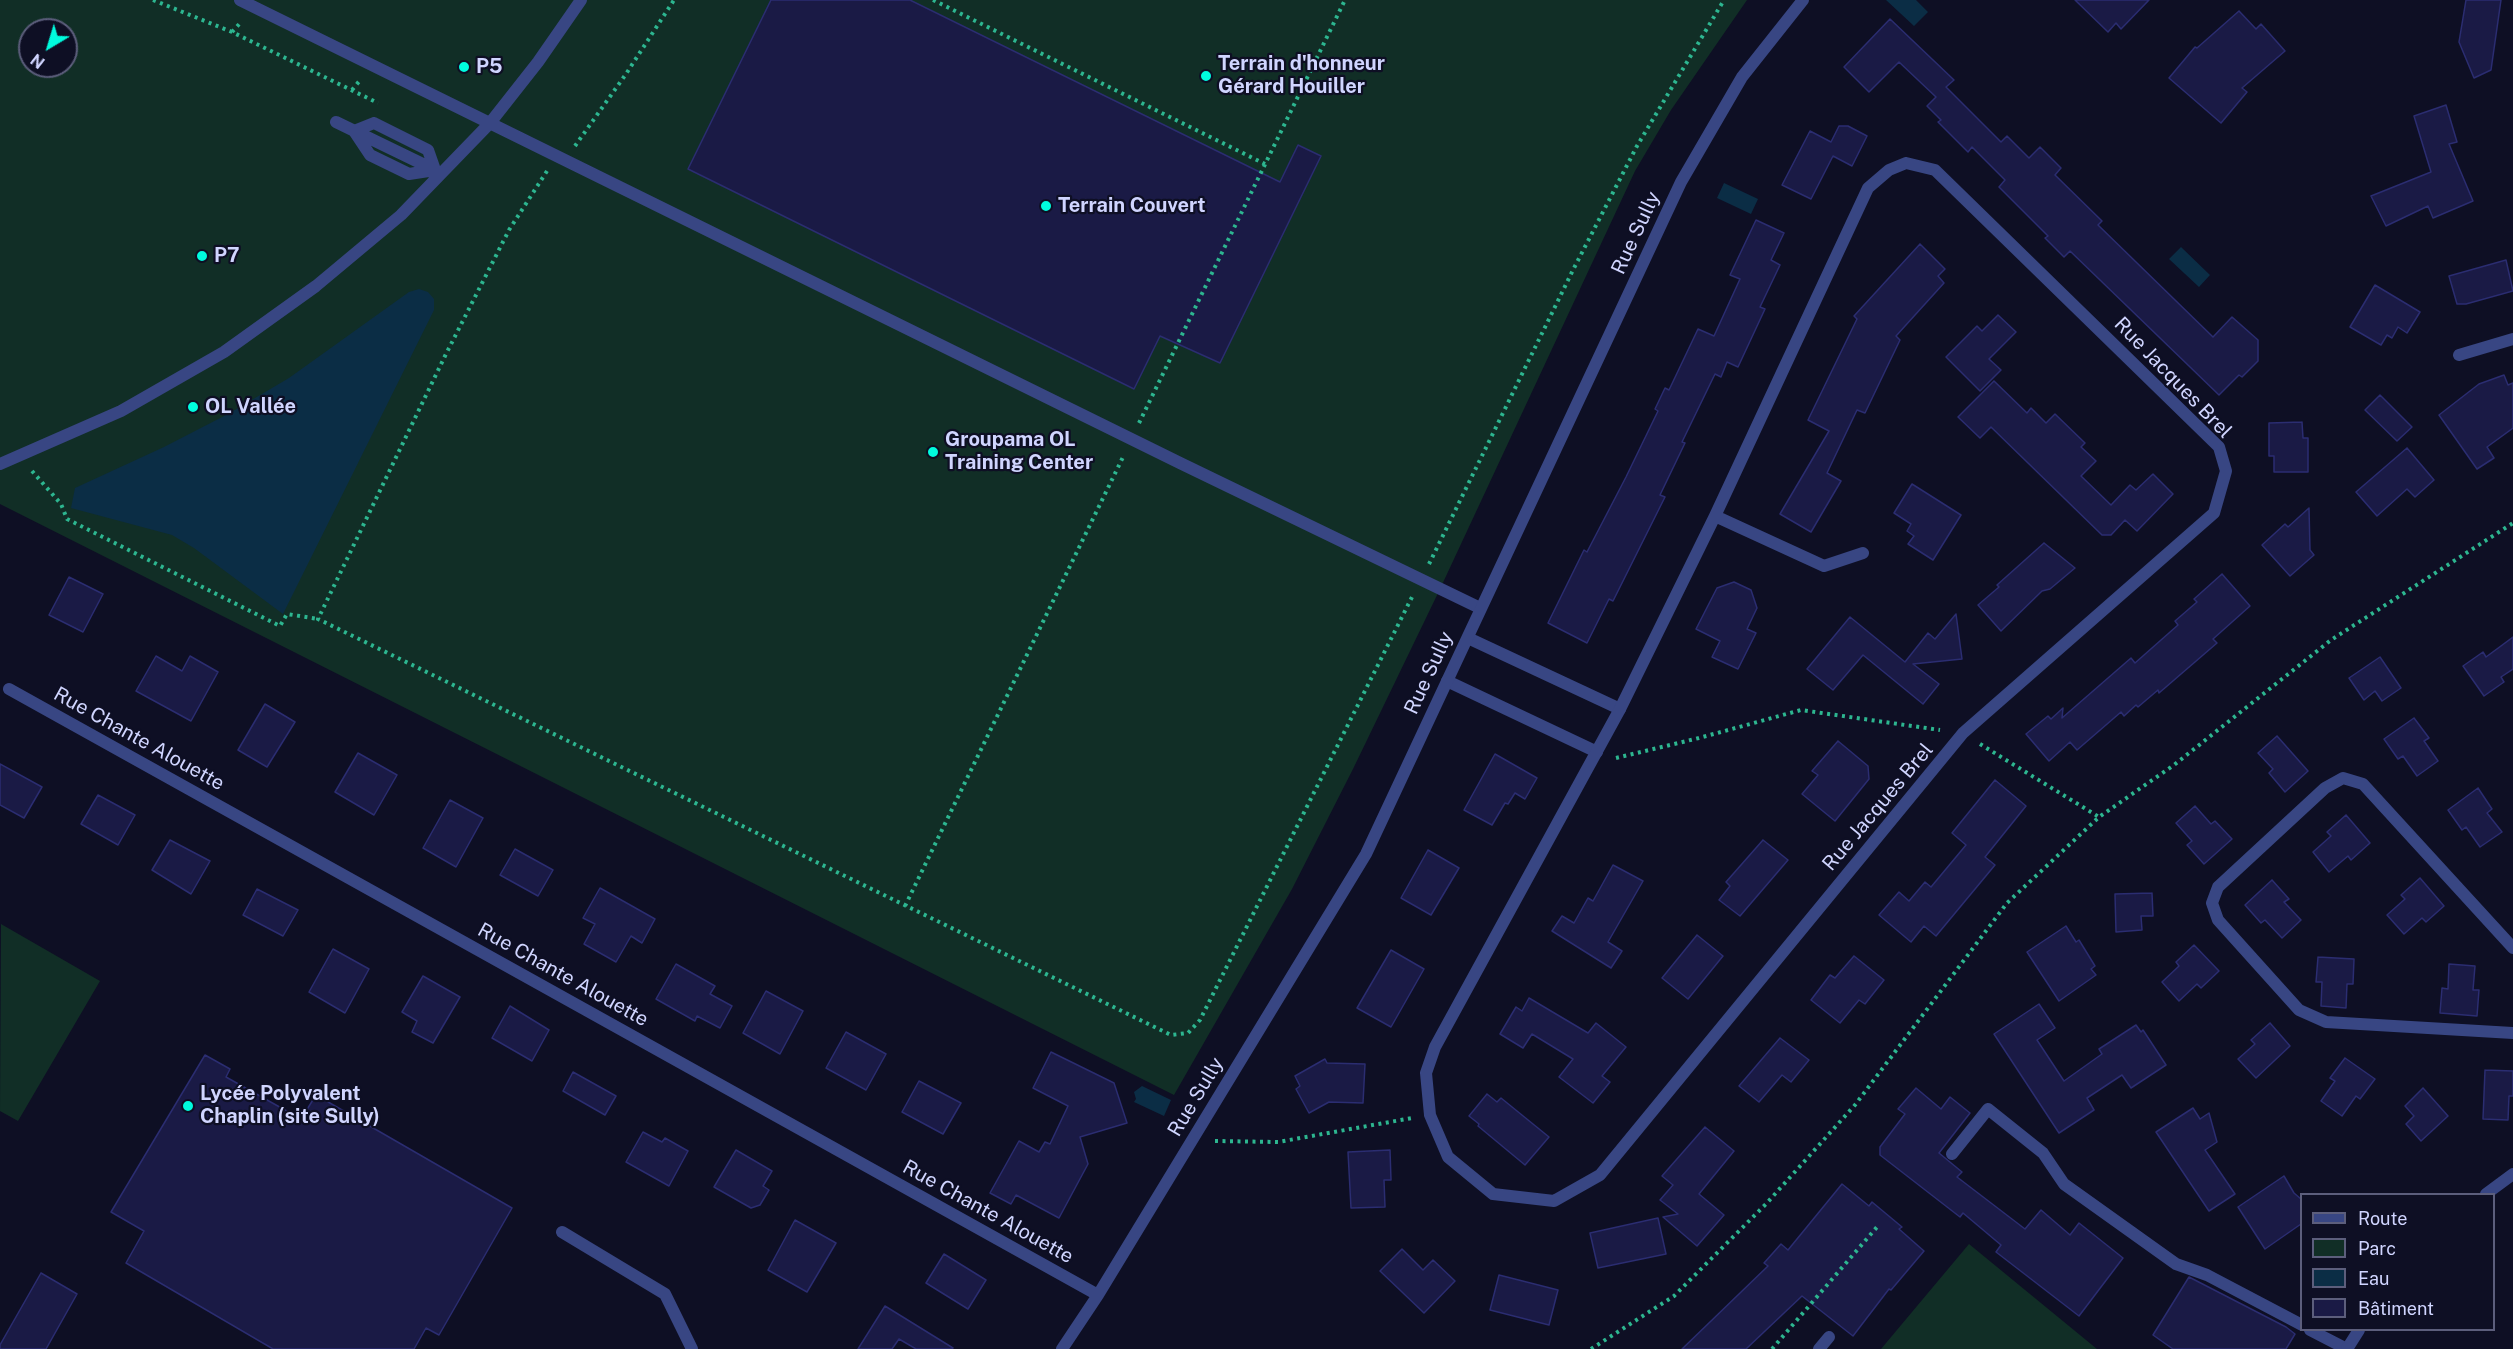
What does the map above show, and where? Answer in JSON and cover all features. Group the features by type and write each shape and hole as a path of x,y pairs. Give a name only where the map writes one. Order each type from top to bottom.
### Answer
{"street":[{"path":"240,0 1480,608"},
{"path":"0,464 20,458 121,411 224,352 316,286 401,215 439,171 490,123 538,62 581,0"},
{"name":"Rue Sully","path":"1062,1349 1098,1295 1366,854 1682,182 1742,77 1803,0"},
{"path":"336,122 439,171"},
{"name":"Rue Jacques Brel","path":"1906,163 1935,170 2218,447 2226,471 2214,513 1964,734 1600,1175 1554,1201 1493,1194 1448,1157 1430,1115 1426,1073 1435,1047 1620,709 1715,516 1868,188 1889,170 1906,163"},
{"path":"2459,355 2513,339"},
{"path":"1715,516 1824,566 1863,553"},
{"path":"1467,638 1620,709"},
{"path":"1447,681 1597,752"},
{"name":"Rue Chante Alouette","path":"9,689 1098,1295"},
{"path":"2513,948 2363,784 2343,778 2325,788 2218,887 2212,903 2218,920 2299,1010 2326,1022 2513,1033"},
{"path":"1952,1154 1988,1109 2043,1153 2064,1184 2176,1264 2207,1275 2300,1324"},
{"path":"2487,1193 2513,1174"},
{"path":"562,1232 665,1294 692,1349"},
{"path":"2314,1331 2347,1349 2358,1331"},
{"path":"1819,1349 1829,1337"}],"path":[{"path":"153,0 232,32 384,105"},
{"path":"318,619 445,356 509,230 547,170 573,148 620,83 674,0"},
{"path":"933,0 1264,164"},
{"path":"20,458 61,504 67,519 280,626 287,614 318,619 1171,1035 1188,1033 1200,1020 1637,146 1724,0"},
{"path":"1591,1349 1674,1296 1766,1204 1855,1105 2007,903 2100,817 2174,765 2331,640 2513,523"},
{"path":"1597,752 1616,758 1801,710 1964,734 2100,817"},
{"path":"1194,1137 1221,1142 1278,1142 1430,1115"},
{"path":"1773,1349 1876,1227"}],"green space":[{"name":"Groupama OL Training Center","path":"0,0 1747,0 1671,110 1635,171 1440,589 1353,769 1292,889 1174,1095 0,504"},
{"path":"1,924 100,981 18,1121 0,1111"},
{"path":"1969,1244 2097,1349 1881,1349"}],"water":[{"path":"1886,0 1916,0 1928,12 1914,26"},
{"path":"1724,183 1758,199 1751,214 1717,198"},
{"path":"2181,247 2210,275 2199,287 2169,259"},
{"path":"419,289 428,292 434,299 434,310 283,614 194,548 172,535 71,508 75,488 164,447 228,414 289,378 409,292"},
{"path":"1142,1086 1171,1100 1164,1116 1134,1102 1136,1099 1134,1092"}],"building":[{"path":"771,0 910,0 1280,182 1298,145 1321,156 1220,363 1160,336 1134,389 688,169"},
{"path":"2075,0 2149,0 2121,29 2116,23 2108,32"},
{"path":"2466,0 2501,0 2491,70 2474,78 2459,42"},
{"path":"2239,11 2256,29 2261,24 2285,51 2242,88 2247,92 2221,123 2169,78 2195,47 2197,48"},
{"path":"1890,19 1954,80 1946,87 2001,142 2007,136 2029,158 2040,147 2061,168 2055,175 2102,221 2098,225 2213,337 2232,317 2258,340 2258,361 2242,377 2239,375 2219,395 2070,251 2064,257 2045,238 2048,236 1999,187 2005,180 1972,147 1968,152 1938,122 1941,120 1927,106 1936,97 1899,62 1869,92 1844,67"},
{"path":"2446,105 2457,142 2449,144 2473,201 2433,218 2428,206 2386,226 2371,196 2431,172 2414,116"},
{"path":"1839,126 1848,126 1867,136 1852,166 1833,156 1811,199 1782,185 1810,131 1831,142"},
{"path":"1756,220 1784,233 1771,260 1780,265 1760,307 1765,309 1738,367 1727,362 1721,377 1715,374 1682,442 1685,443 1660,495 1665,497 1613,601 1609,599 1587,643 1548,623 1584,550 1587,552 1626,477 1658,411 1655,409 1665,388 1669,390 1698,329 1714,336 1740,279 1730,275"},
{"path":"1920,244 1945,269 1938,276 1944,283 1896,336 1900,340 1865,413 1857,410 1827,473 1841,481 1811,532 1780,514 1829,431 1808,420 1857,319 1854,316"},
{"path":"2506,260 2513,291 2466,304 2457,304 2449,276"},
{"path":"2375,285 2420,312 2407,333 2398,327 2392,338 2387,335 2381,345 2350,327"},
{"path":"1998,315 2016,332 1989,359 2001,370 1980,391 1946,357 1977,326 1982,331"},
{"path":"2504,375 2508,385 2513,383 2513,428 2487,447 2494,458 2477,469 2439,415 2479,384"},
{"path":"1994,381 2027,413 2031,408 2046,423 2055,414 2085,443 2081,447 2096,461 2081,476 2111,505 2130,485 2136,490 2153,474 2173,494 2137,531 2125,520 2111,535 2102,535 1991,427 1980,438 1958,417"},
{"path":"2380,395 2412,427 2397,441 2365,410"},
{"path":"2302,422 2303,438 2308,438 2308,472 2274,472 2274,456 2269,456 2269,423"},
{"path":"2407,448 2434,480 2415,497 2407,489 2377,516 2356,492"},
{"path":"1912,484 1961,515 1933,560 1908,544 1914,536 1907,531 1911,524 1894,513"},
{"path":"2309,508 2310,550 2314,555 2290,576 2262,545 2285,524 2288,527"},
{"path":"2044,543 2075,568 2050,589 2042,591 2001,631 1978,605"},
{"path":"2222,574 2250,606 2213,639 2217,643 2159,693 2158,690 2124,716 2121,712 2077,750 2070,742 2049,761 2026,734 2048,716 2051,719 2063,708 2062,718 2131,658 2135,663 2178,625 2175,621 2197,602 2194,599"},
{"path":"69,577 103,594 83,632 49,615"},
{"path":"1734,582 1751,590 1757,608 1747,629 1756,633 1738,669 1712,657 1720,641 1696,629 1717,588"},
{"path":"1956,614 1962,659 1913,664 1939,684 1923,704 1863,655 1833,690 1807,669 1850,617 1905,662 1928,633 1935,639"},
{"path":"2513,637 2513,669 2501,677 2504,682 2484,696 2463,666 2483,652 2486,657"},
{"path":"156,656 182,671 190,656 218,672 191,721 136,691"},
{"path":"2380,657 2401,688 2382,701 2375,691 2364,700 2349,678"},
{"path":"265,704 295,722 267,767 238,750"},
{"path":"2414,718 2429,738 2424,741 2438,761 2417,776 2403,756 2398,759 2384,739"},
{"path":"2277,736 2308,771 2285,792 2269,773 2273,769 2258,753"},
{"path":"1838,741 1868,766 1869,779 1835,821 1802,794 1818,775 1812,771"},
{"path":"358,753 397,775 374,815 335,792"},
{"path":"1495,754 1537,778 1525,799 1515,793 1508,804 1505,803 1492,825 1464,810"},
{"path":"0,764 42,787 24,818 0,805"},
{"path":"1995,780 2026,806 1985,857 1995,865 1936,936 1924,926 1911,942 1879,915 1899,892 1909,901 1925,882 1931,887 1966,845 1952,833"},
{"path":"2478,788 2492,809 2487,813 2502,832 2480,847 2466,827 2462,830 2448,810"},
{"path":"98,795 135,815 118,845 81,824"},
{"path":"450,800 483,818 456,867 423,848"},
{"path":"2195,806 2211,824 2215,821 2232,839 2204,864 2187,845 2192,841 2176,823"},
{"path":"2346,815 2370,843 2351,860 2348,856 2329,872 2313,852 2331,836 2327,832"},
{"path":"170,840 210,861 191,894 152,870"},
{"path":"1763,840 1788,860 1740,916 1719,900 1730,886 1726,882"},
{"path":"515,849 553,870 538,896 500,875"},
{"path":"1428,850 1459,868 1431,915 1401,898"},
{"path":"1613,865 1643,881 1608,942 1622,951 1611,968 1552,931 1562,916 1574,923 1588,898 1593,901"},
{"path":"2420,878 2444,906 2426,922 2422,918 2404,934 2387,915 2405,899 2401,895"},
{"path":"2272,880 2289,899 2284,902 2301,920 2282,938 2265,920 2261,923 2245,905"},
{"path":"600,888 655,919 642,943 631,936 616,962 584,944 595,924 583,918"},
{"path":"257,889 298,910 283,936 243,915"},
{"path":"2152,893 2153,916 2141,916 2142,930 2116,932 2115,894"},
{"path":"2066,926 2076,942 2079,940 2095,966 2091,969 2096,975 2059,1001 2027,952"},
{"path":"1697,935 1723,956 1688,999 1662,978"},
{"path":"2194,945 2219,971 2201,988 2197,984 2179,1001 2162,982 2179,966 2176,962"},
{"path":"333,949 369,969 345,1013 309,992"},
{"path":"1391,950 1424,969 1391,1027 1357,1008"},
{"path":"1854,956 1884,980 1865,1004 1859,1000 1840,1023 1811,1000 1830,975 1835,978"},
{"path":"2318,957 2354,959 2353,984 2347,984 2346,1008 2321,1006 2322,982 2316,982"},
{"path":"676,964 715,986 710,994 732,1006 720,1028 697,1016 695,1021 656,999"},
{"path":"2449,964 2475,966 2473,990 2479,990 2477,1016 2440,1013 2442,988 2448,989"},
{"path":"423,976 460,997 433,1043 412,1032 417,1021 402,1012"},
{"path":"766,991 803,1011 780,1054 743,1033"},
{"path":"1529,998 1588,1033 1596,1023 1626,1047 1602,1076 1610,1082 1593,1103 1559,1077 1573,1059 1532,1034 1523,1048 1500,1034 1516,1007 1522,1011"},
{"path":"2039,1004 2055,1028 2037,1040 2064,1081 2102,1054 2099,1049 2136,1025 2141,1032 2143,1030 2166,1065 2131,1088 2122,1075 2087,1098 2094,1110 2059,1133 1994,1034"},
{"path":"510,1006 549,1030 532,1061 492,1038"},
{"path":"2270,1023 2290,1046 2256,1078 2238,1059 2255,1044 2251,1040"},
{"path":"846,1032 886,1054 866,1090 826,1068"},
{"path":"1780,1038 1809,1060 1791,1082 1782,1075 1759,1102 1739,1086"},
{"path":"1051,1052 1114,1083 1127,1123 1080,1137 1088,1164 1059,1218 1016,1195 1011,1204 990,1193 1019,1141 1039,1152 1045,1142 1050,1144 1068,1106 1033,1088"},
{"path":"205,1055 230,1069 226,1077 301,1119 316,1095 512,1208 439,1335 426,1328 414,1349 273,1349 126,1263 144,1231 111,1212"},
{"path":"2345,1058 2375,1079 2360,1099 2356,1096 2342,1116 2321,1101 2335,1081 2330,1078"},
{"path":"1325,1059 1327,1063 1365,1064 1363,1103 1329,1102 1309,1113 1296,1089 1300,1086 1295,1076"},
{"path":"2485,1070 2513,1071 2513,1096 2509,1096 2508,1120 2483,1119"},
{"path":"573,1072 616,1096 605,1115 563,1091"},
{"path":"919,1081 961,1103 943,1134 902,1112"},
{"path":"1916,1088 1941,1109 1950,1097 1970,1113 1939,1153 1962,1172 1957,1177 2025,1229 2041,1210 2070,1235 2079,1223 2123,1258 2079,1316 1996,1252 2001,1245 1963,1213 1960,1217 1880,1155 1880,1147 1905,1114 1898,1109"},
{"path":"2423,1088 2448,1116 2421,1141 2406,1124 2414,1116 2405,1106"},
{"path":"1487,1094 1497,1102 1501,1098 1549,1137 1525,1165 1469,1116"},
{"path":"2193,1108 2200,1119 2209,1113 2217,1142 2205,1150 2235,1194 2209,1211 2156,1132"},
{"path":"1705,1127 1734,1151 1699,1194 1724,1215 1697,1246 1663,1217 1678,1214 1660,1200 1673,1185 1662,1176"},
{"path":"643,1132 662,1142 665,1138 688,1151 669,1186 626,1162"},
{"path":"736,1150 772,1171 763,1186 769,1190 760,1205 751,1208 714,1187"},
{"path":"1390,1150 1391,1180 1384,1180 1385,1207 1351,1208 1348,1152"},
{"path":"2284,1176 2294,1193 2300,1198 2300,1225 2265,1249 2238,1207"},
{"path":"1842,1184 1869,1206 1872,1202 1902,1227 1899,1229 1924,1251 1891,1290 1889,1289 1853,1336 1802,1296 1746,1349 1682,1349 1768,1266 1764,1263 1781,1244 1788,1250"},
{"path":"1658,1218 1666,1254 1598,1268 1590,1233"},
{"path":"795,1220 836,1243 807,1292 768,1270"},
{"path":"1402,1249 1423,1270 1433,1260 1455,1281 1424,1313 1380,1271"},
{"path":"944,1254 986,1280 968,1309 926,1283"},
{"path":"41,1273 77,1294 46,1349 0,1349 0,1345"},
{"path":"1499,1275 1558,1290 1549,1325 1490,1310"},
{"path":"2189,1277 2286,1327 2295,1334 2286,1349 2173,1349 2153,1335"},
{"path":"885,1306 953,1348 916,1349 899,1339 892,1349 858,1349"}],"place":[{"name":"P5","path":"464,67"},
{"name":"Terrain d'honneur Gérard Houiller","path":"1206,76"},
{"name":"Terrain Couvert","path":"1046,206"},
{"name":"P7","path":"202,256"},
{"name":"OL Vallée","path":"193,407"},
{"name":"Groupama OL Training Center","path":"933,452"},
{"name":"Lycée Polyvalent Chaplin (site Sully)","path":"188,1106"}]}
